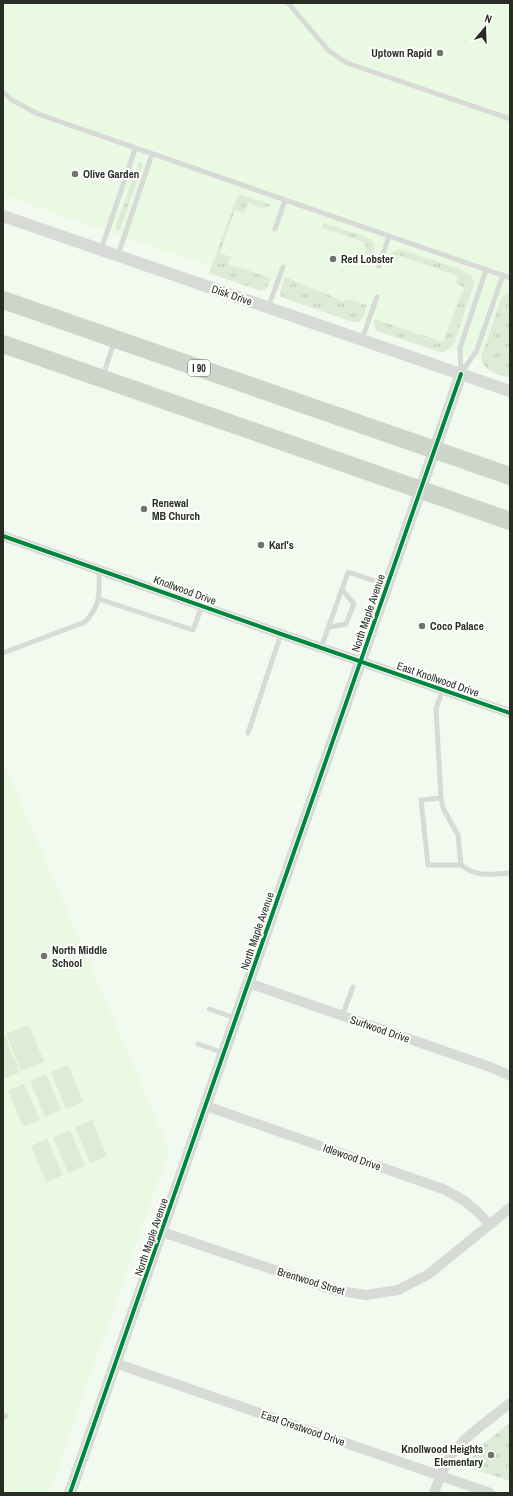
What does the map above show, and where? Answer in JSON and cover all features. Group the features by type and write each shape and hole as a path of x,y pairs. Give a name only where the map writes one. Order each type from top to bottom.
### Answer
{"highway":[{"name":"I 90","path":"3,300 510,476"},
{"path":"3,344 510,522"}],"street":[{"name":"Disk Drive","path":"3,216 460,374"},
{"path":"460,374 510,392"},
{"name":"North Maple Avenue","path":"70,1493 460,374"},
{"name":"Knollwood Drive","path":"3,536 360,661"},
{"name":"East Knollwood Drive","path":"360,661 510,713"},
{"name":"Surfwood Drive","path":"248,983 493,1068 510,1076"},
{"name":"Idlewood Drive","path":"206,1106 443,1189 460,1197 474,1207 490,1224"},
{"name":"Brentwood Street","path":"162,1232 334,1290 366,1295 398,1290 429,1274 510,1208"},
{"name":"East Crestwood Drive","path":"115,1363 490,1493"},
{"path":"434,1493 451,1455 459,1445 510,1403"}],"lane":[{"path":"288,3 330,51 344,61 510,119"},
{"path":"3,92 12,100 38,114 510,278"},
{"path":"101,250 135,148"},
{"path":"117,256 152,154"},
{"path":"275,229 285,200"},
{"path":"379,266 389,236"},
{"path":"268,308 283,267"},
{"path":"460,374 460,348 486,270"},
{"path":"460,374 476,352 503,275"},
{"path":"361,340 377,297"},
{"path":"102,378 115,339"},
{"path":"3,653 86,622 94,613 99,599 100,570"},
{"path":"320,648 348,572 387,585"},
{"path":"329,627 346,624 354,604 342,589"},
{"path":"99,599 193,630 202,606"},
{"path":"248,733 281,634"},
{"path":"443,689 436,709 441,798 443,808 458,835 461,865"},
{"path":"441,798 421,800 428,865 461,865 470,872 481,874 510,872"},
{"path":"342,1016 353,987"},
{"path":"210,1009 236,1019"},
{"path":"198,1044 224,1053"}],"shaded area":[{"path":"3,3 510,3 510,371 3,195"},
{"name":"North Middle School","path":"3,761 169,1150 49,1493 3,1493"}],"green space":[{"path":"139,162 143,165 120,230 117,231 115,228"},
{"path":"238,194 271,206 261,208 248,203 244,213 235,210 220,253 231,257 228,264 271,278 266,289 261,291 209,273"},
{"path":"324,223 371,239 375,244 373,254 371,255 365,253 366,248 364,242 322,228"},
{"path":"399,249 462,270 469,274 473,279 474,284 453,346 444,352 377,331 374,327 375,319 443,342 464,287 457,284 456,282 458,276 398,255 396,261 391,262 389,259 392,252"},
{"path":"285,277 342,301 348,299 367,305 363,317 359,322 353,322 281,297 280,293"},
{"path":"510,291 510,345 508,350 510,353 510,378 492,372 485,366 481,358 501,298"},
{"path":"29,1025 44,1062 21,1071 6,1034"},
{"path":"4,1034 20,1072 3,1079 3,1035"},
{"path":"68,1065 83,1102 66,1109 51,1072"},
{"path":"46,1074 61,1110 45,1117 30,1081"},
{"path":"24,1084 40,1120 23,1127 8,1090"},
{"path":"92,1120 107,1156 90,1163 75,1127"},
{"path":"70,1130 85,1166 68,1173 53,1137"},
{"path":"47,1139 63,1175 46,1182 31,1146"},
{"name":"Knollwood Heights Elementary","path":"510,1423 510,1481 465,1466 483,1444"}],"cycle path":[{"path":"70,1493 461,374"},
{"path":"3,536 510,713"}],"place":[{"name":"Uptown Rapid","path":"440,53"},
{"name":"Olive Garden","path":"75,174"},
{"name":"Red Lobster","path":"333,259"},
{"name":"Renewal MB Church","path":"144,509"},
{"name":"Karl's","path":"261,545"},
{"name":"Coco Palace","path":"422,626"},
{"name":"North Middle School","path":"44,956"},
{"name":"Knollwood Heights Elementary","path":"491,1455"}]}
